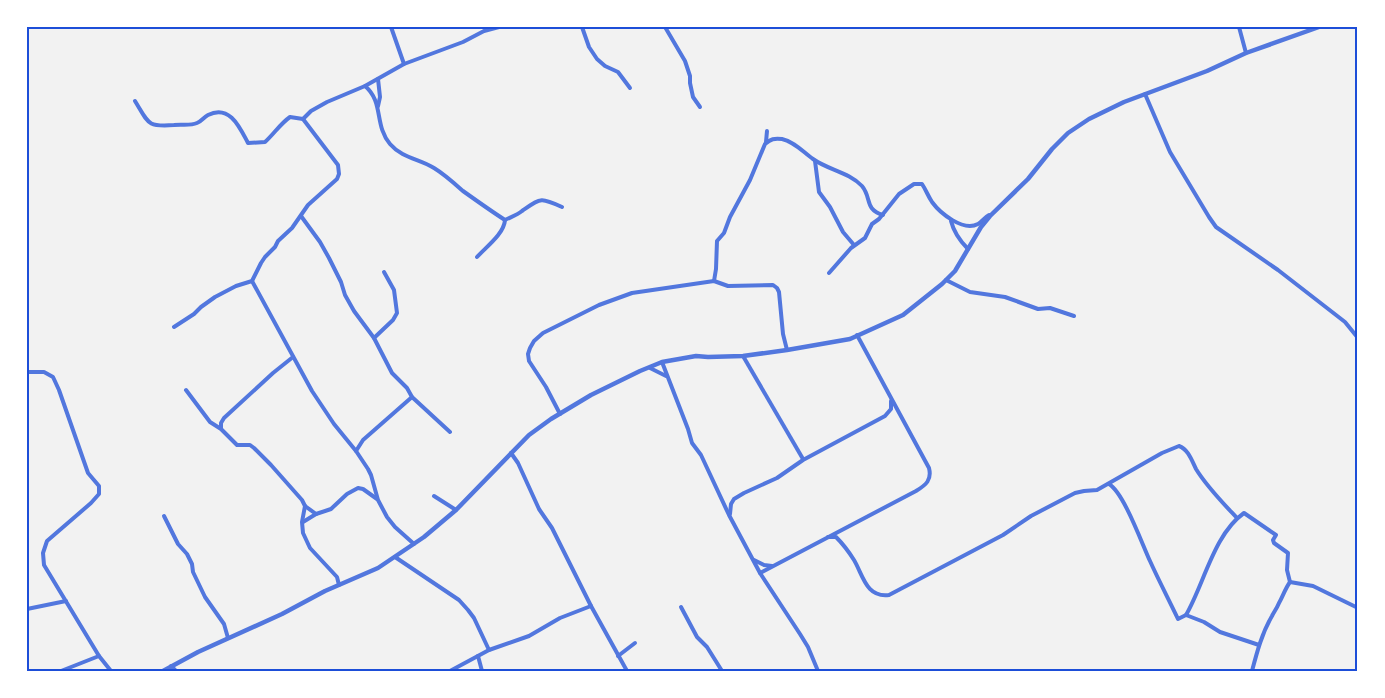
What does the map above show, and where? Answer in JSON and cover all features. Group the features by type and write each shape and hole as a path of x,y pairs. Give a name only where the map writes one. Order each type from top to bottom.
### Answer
{"street":[{"path":"391,27 404,64"},
{"path":"303,119 311,111 327,102 365,86 404,64 463,42 483,29 499,27"},
{"path":"582,27 589,47 597,59 618,72 630,88"},
{"path":"664,27 685,61 693,97 700,107"},
{"path":"1239,27 1246,53"},
{"path":"164,671 198,652 368,573 395,557 456,510 529,435 591,395 662,362 696,356 743,356 850,339 903,315 955,271 981,227 1068,133 1106,110 1207,71 1246,53 1319,27"},
{"path":"378,79 380,97 378,106"},
{"path":"365,86 372,92 378,106 380,125 385,139 392,147 412,159 435,168 505,220"},
{"path":"1145,94 1170,152 1216,227 1278,270 1345,322 1358,338"},
{"path":"135,101 149,122 164,127 196,124 212,114 225,113 234,119 248,143 265,142 290,117 303,119 338,165 339,174 333,184 308,205 292,228 265,257 252,281 215,297 174,327"},
{"path":"714,281 717,241 724,234 730,217 750,180 765,144 767,131"},
{"path":"765,144 774,138 785,140 793,143 815,161 843,173 859,184 865,192 871,209 882,215"},
{"path":"815,161 819,192 843,232 854,245"},
{"path":"829,273 854,245 865,238 872,224 909,186 922,184 933,203 951,220 963,225 977,225 997,209"},
{"path":"505,220 539,200 549,201 562,207"},
{"path":"301,216 320,242 341,282 345,295 374,338 392,373 412,397 450,432"},
{"path":"477,257 500,233 505,220"},
{"path":"951,220 954,231 968,249"},
{"path":"374,338 397,313 394,290 384,272"},
{"path":"946,280 970,292 1005,297 1038,309 1050,308 1074,316"},
{"path":"252,281 312,391 328,416 356,451 370,475 378,500 391,522 414,544"},
{"path":"560,414 529,361 528,354 534,341 543,333 599,305 632,293 714,281 728,286 773,285 779,292 787,350"},
{"path":"760,573 916,491 927,483 931,474 857,335"},
{"path":"222,429 221,423 224,418 293,356"},
{"path":"743,356 803,460"},
{"path":"662,362 692,443 701,455 760,573 808,647 818,671"},
{"path":"650,368 666,377"},
{"path":"27,372 44,372 53,377 88,473 99,486 99,494 47,541 43,553 44,565 99,656 111,671"},
{"path":"186,390 210,422 222,429 237,445 250,445 254,448 272,465 305,506 316,514"},
{"path":"356,451 363,440 412,397"},
{"path":"888,414 891,398"},
{"path":"729,515 734,499 744,493 777,478 803,460 888,414 895,413 901,416"},
{"path":"828,537 836,537 844,547 855,562 868,589 881,595 889,595 1003,535 1031,516 1075,493 1097,490 1162,453 1181,446 1211,490 1237,518"},
{"path":"511,452 539,509 552,528 627,671"},
{"path":"1109,484 1117,491 1136,526 1178,620 1186,615 1193,604 1215,549 1237,518 1244,513 1276,535 1274,543 1287,553 1290,582 1283,592 1259,645 1252,671"},
{"path":"302,522 331,509 347,494 358,488 378,500"},
{"path":"434,496 456,510"},
{"path":"305,506 302,522 303,533 310,548 338,577 339,585"},
{"path":"164,516 178,544 187,554 205,597 224,624 229,639"},
{"path":"395,557 459,600 474,618 489,650"},
{"path":"754,559 764,565 773,566"},
{"path":"1290,582 1313,586 1358,608"},
{"path":"27,609 66,601"},
{"path":"450,671 489,650 528,636 560,618 591,606"},
{"path":"681,607 697,637 707,647 722,671"},
{"path":"1186,615 1220,632 1259,645"},
{"path":"618,656 635,643"},
{"path":"62,671 99,656"},
{"path":"478,656 482,671"},
{"path":"171,666 176,671"}]}
